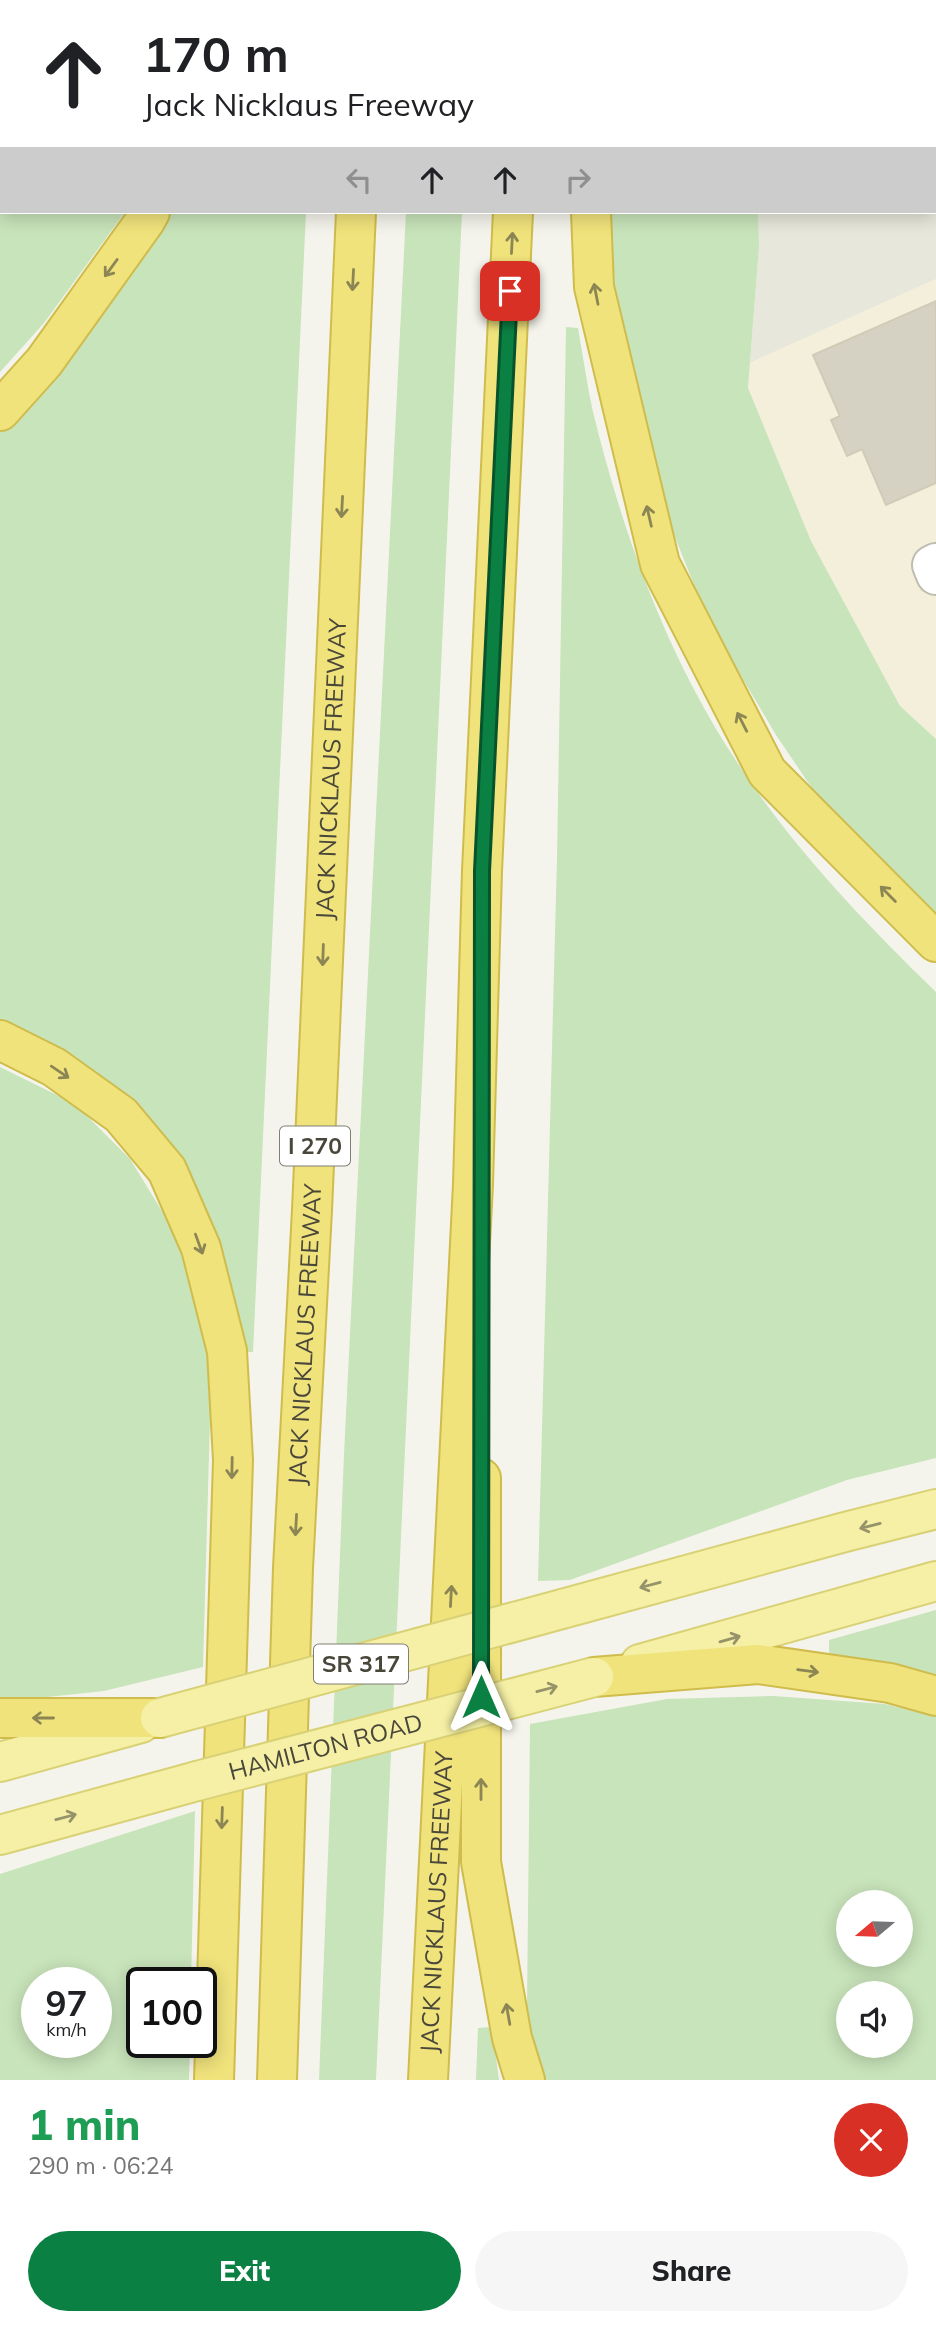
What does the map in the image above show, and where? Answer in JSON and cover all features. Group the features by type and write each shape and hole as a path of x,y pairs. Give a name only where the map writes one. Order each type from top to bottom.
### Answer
{"highway":[{"path":"0,411 44,362 149,214"},
{"name":"JACK NICKLAUS FREEWAY","path":"276,2080 293,1568 313,1196 356,214"},
{"name":"JACK NICKLAUS FREEWAY","path":"428,2080 472,1184 482,871 513,214"},
{"path":"591,214 594,287 660,564 767,772 936,942"},
{"path":"482,871 481,1862 512,2038 525,2080"},
{"path":"0,1040 54,1067 121,1115 167,1170 201,1248 228,1351 233,1460 214,2080"},
{"path":"594,1677 758,1664 890,1683 936,1696"},
{"path":"0,1718 160,1718"}],"main road":[{"name":"SR 317","path":"0,1762 936,1509"},
{"name":"HAMILTON ROAD","path":"0,1835 594,1677 936,1581"}],"lane":[{"path":"936,563 932,565 936,575"}],"shaded area":[{"path":"758,214 936,214 936,279 750,363 759,246"},
{"path":"936,279 936,739 900,706 811,541 748,388 750,363"}],"green space":[{"path":"0,214 124,214 44,323 0,372"},
{"path":"161,214 306,214 253,1352 240,1352 189,1189 0,1028 0,428"},
{"path":"406,214 462,214 376,2080 319,2080 344,1454"},
{"path":"610,214 758,214 759,246 748,388 811,541 900,706 936,739 936,929 824,806 776,735 708,620 665,512 635,416 615,287"},
{"path":"566,327 578,328 593,412 605,458 649,592 710,719 757,791 804,852 855,910 936,992 936,1458 847,1480 570,1580 538,1581 557,858"},
{"path":"0,1067 75,1104 130,1159 176,1234 201,1319 211,1384 203,1667 104,1691 0,1702"},
{"path":"936,1610 936,1679 829,1653 829,1640"},
{"path":"773,1696 885,1704 936,1717 936,2080 536,2080 527,2007 530,1724 667,1699"},
{"path":"195,1811 191,1967 126,1967 126,2058 190,2058 189,2080 0,2080 0,1874"},
{"path":"492,2027 499,2080 476,2080 478,2028"}],"building":[{"path":"936,301 936,483 886,505 862,449 847,456 831,420 840,416 813,355"}],"route":[{"path":"481,1697 482,871 510,291"}]}
